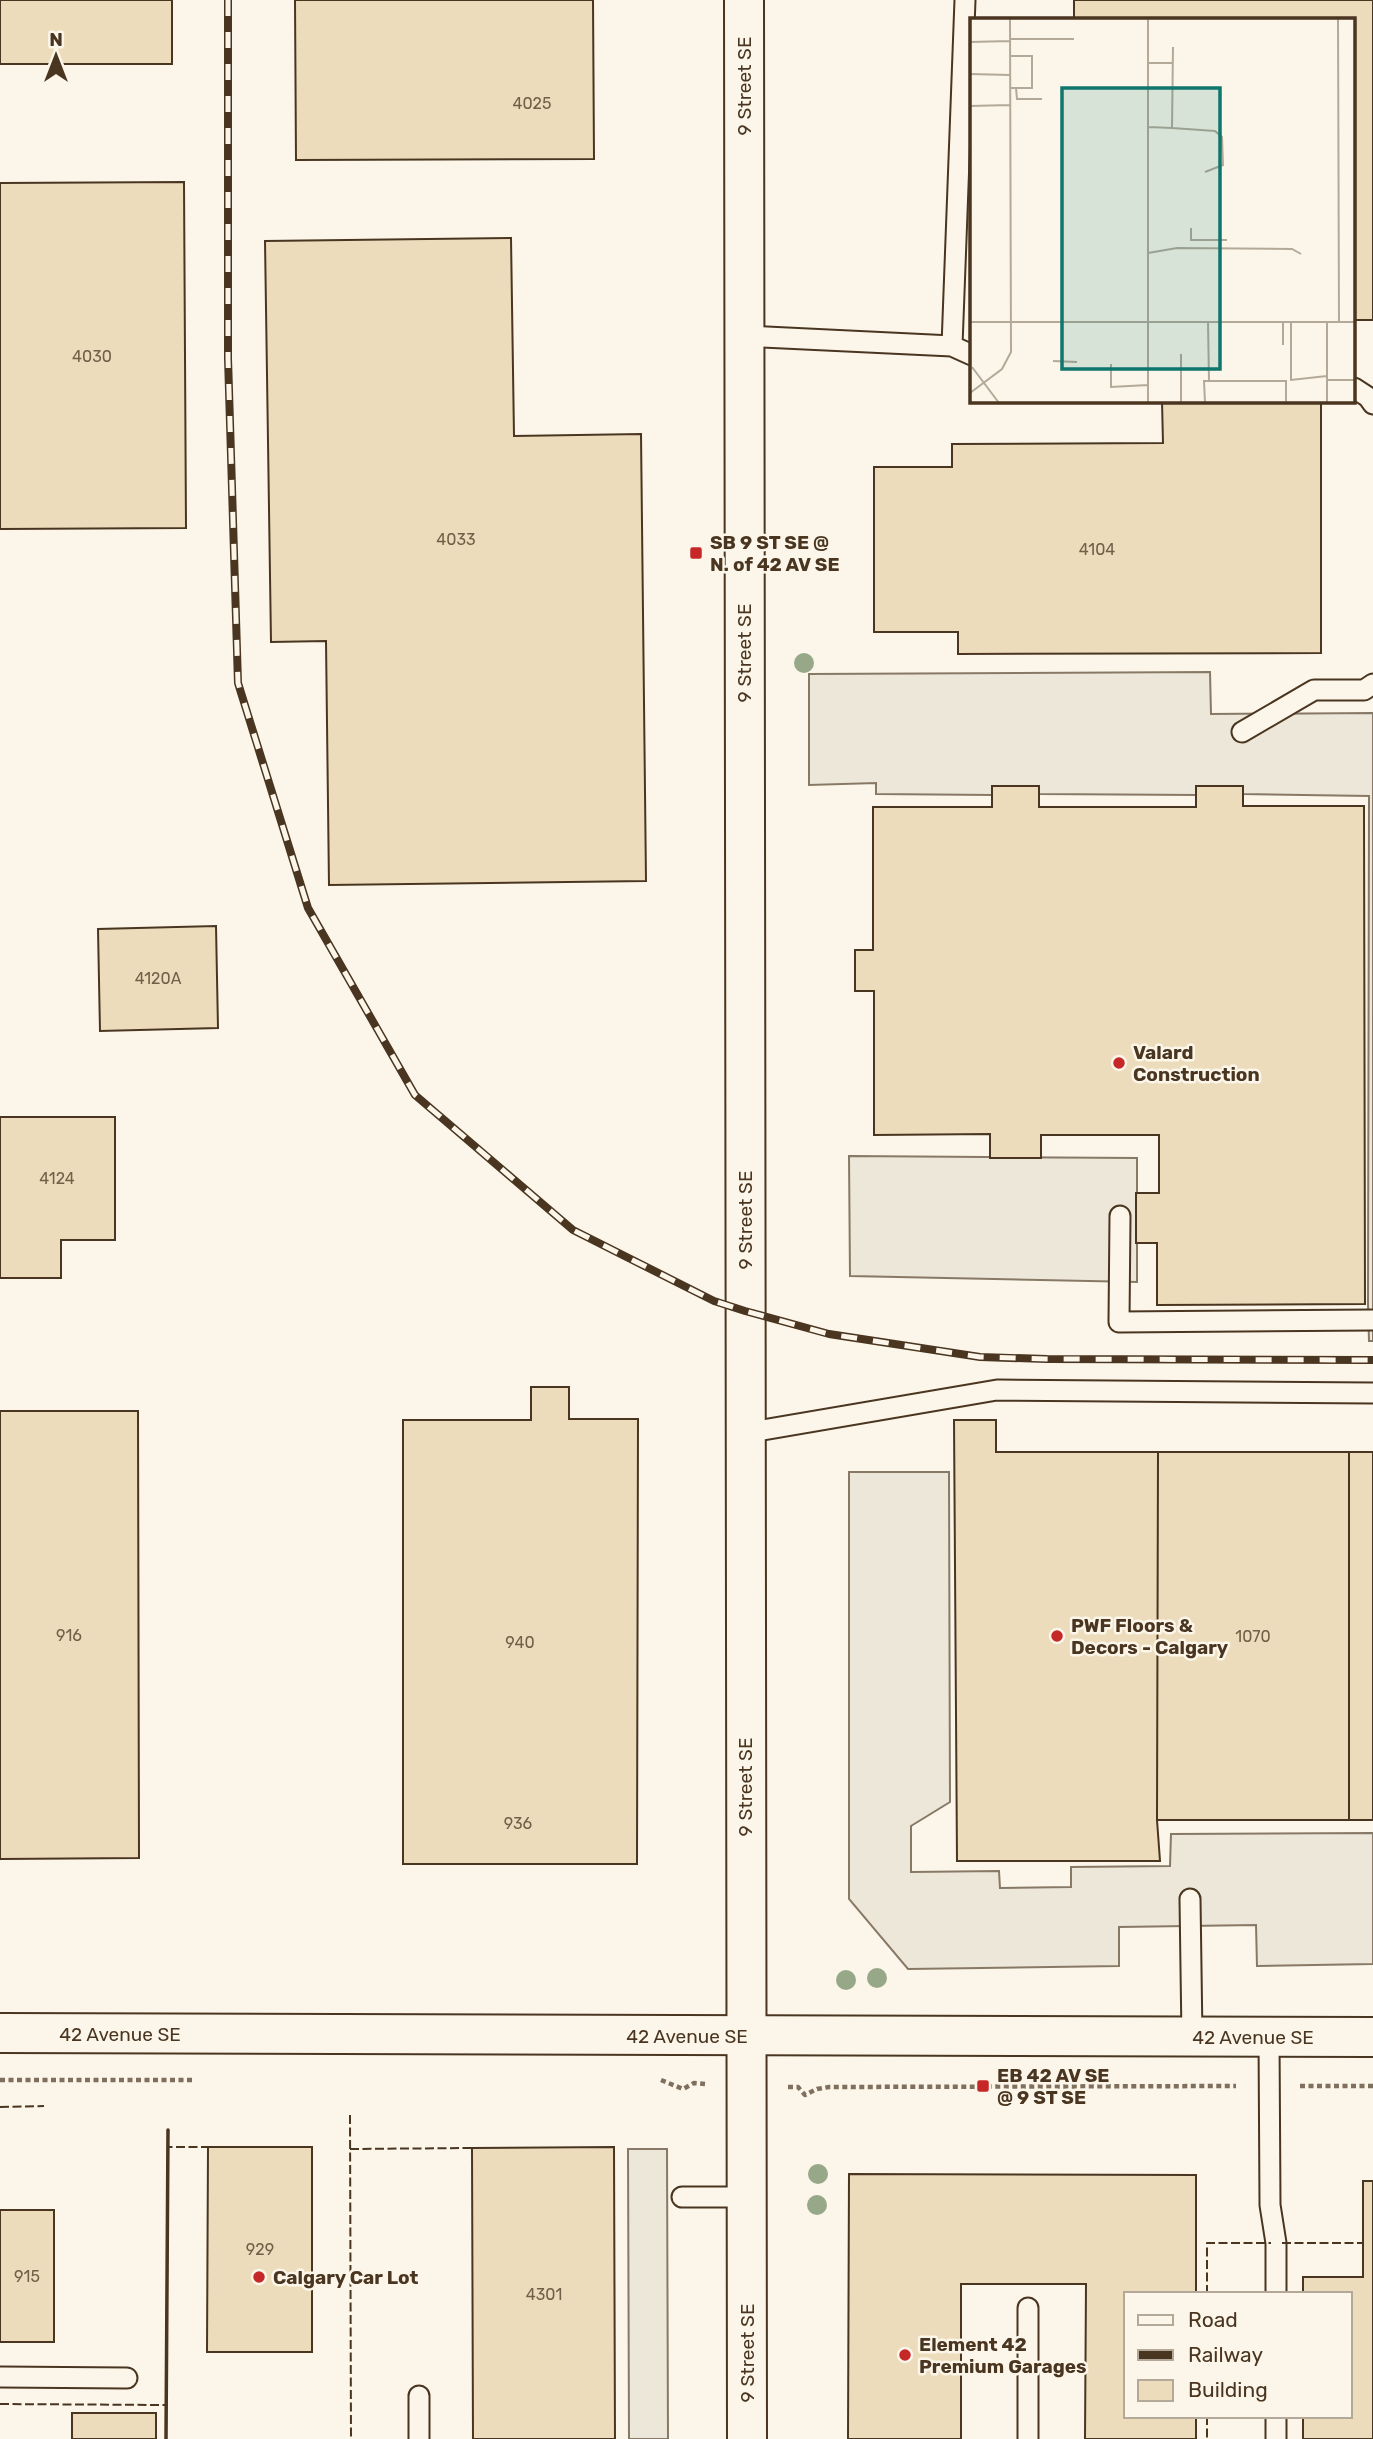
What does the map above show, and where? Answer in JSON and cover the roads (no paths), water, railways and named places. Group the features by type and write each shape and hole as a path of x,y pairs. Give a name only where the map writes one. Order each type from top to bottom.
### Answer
{"street":[{"name":"9 Street SE","path":"744,0 747,2439"},
{"name":"42 Avenue SE","path":"0,2034 1373,2037"}],"lane":[{"path":"952,346 965,0"},
{"path":"744,336 952,346 970,354"},
{"path":"1356,389 1373,404"},
{"path":"1242,732 1314,690 1364,690 1373,684"},
{"path":"1120,1216 1119,1322 1373,1320"},
{"path":"745,1433 997,1390 1373,1393"},
{"path":"1190,1899 1192,2037"},
{"path":"1269,2037 1270,2206 1276,2243 1276,2292"},
{"path":"682,2197 746,2197"},
{"path":"1028,2308 1028,2439"},
{"path":"0,2377 127,2378"},
{"path":"419,2396 419,2439"},
{"path":"1276,2418 1276,2439"}],"railway":[{"path":"228,0 228,358 238,683 308,908 415,1095 573,1230 714,1301 745,1311 829,1334 980,1357 1373,1360"}],"place":[{"name":"SB 9 ST SE @ N. of 42 AV SE","path":"696,553"},
{"name":"Valard Construction","path":"1119,1063"},
{"name":"PWF Floors & Decors - Calgary","path":"1057,1636"},
{"name":"EB 42 AV SE @ 9 ST SE","path":"983,2086"},
{"name":"Calgary Car Lot","path":"259,2277"},
{"name":"Element 42 Premium Garages","path":"905,2355"}]}
